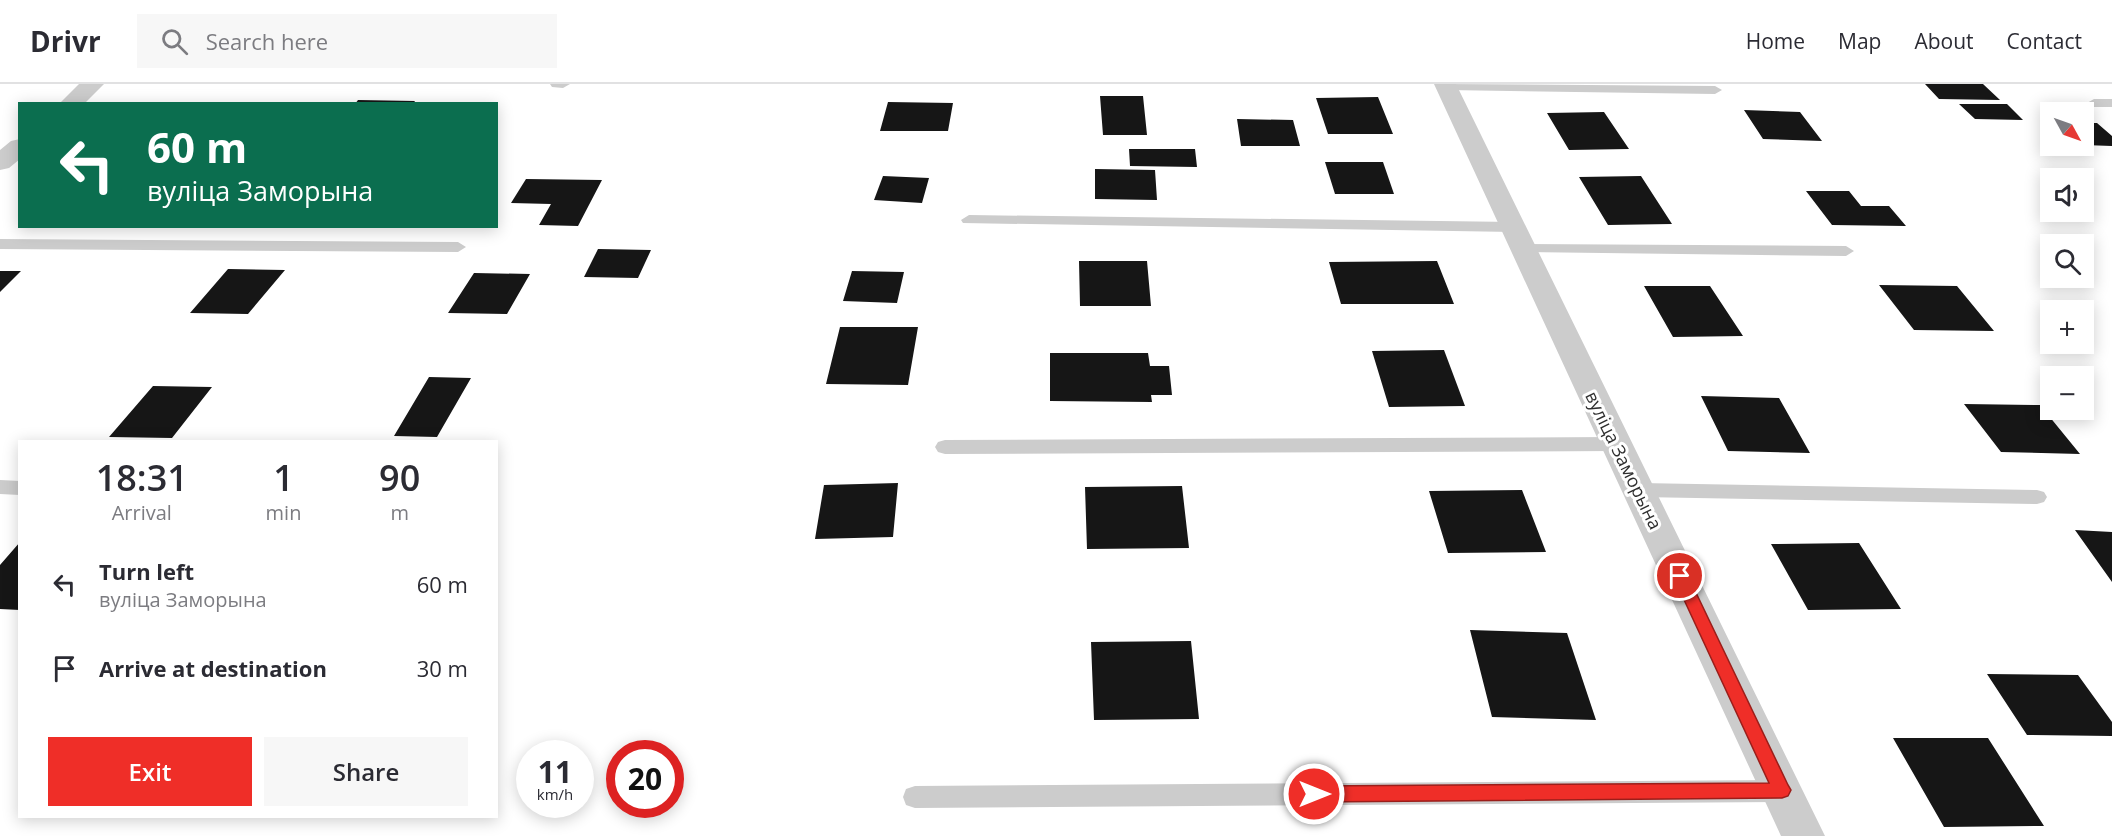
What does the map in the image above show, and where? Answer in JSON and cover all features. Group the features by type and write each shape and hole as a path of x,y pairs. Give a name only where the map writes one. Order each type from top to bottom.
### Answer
{"street":[{"path":"72,102 93,84"},
{"name":"вуліца Заморына","path":"1446,85 1803,836"},
{"path":"0,163 18,148"}],"lane":[{"path":"557,84 563,84"},
{"path":"1446,85 1715,90"},
{"path":"2094,103 2112,103"},
{"path":"969,220 1846,251"},
{"path":"0,244 458,247"},
{"path":"945,447 1615,444"},
{"path":"0,487 18,488"},
{"path":"1640,490 2037,497"},
{"path":"915,797 1782,790"}],"building":[{"path":"1925,84 1983,84 2000,100 1939,99"},
{"path":"1100,96 1143,96 1147,135 1103,135"},
{"path":"1378,97 1393,134 1328,134 1316,98"},
{"path":"358,100 415,101 414,102 356,102"},
{"path":"888,102 953,103 948,131 880,131"},
{"path":"1959,104 2007,104 2023,120 1975,119"},
{"path":"1744,110 1800,112 1822,141 1763,139"},
{"path":"1604,112 1629,149 1569,150 1547,113"},
{"path":"1237,119 1293,120 1300,146 1241,146"},
{"path":"2094,123 2112,136 2112,146 2094,145"},
{"path":"1129,149 1195,149 1197,167 1130,166"},
{"path":"1325,162 1383,162 1394,194 1335,194"},
{"path":"1095,169 1155,170 1157,200 1095,199"},
{"path":"883,176 929,178 922,203 874,200"},
{"path":"1641,176 1672,224 1608,225 1579,177"},
{"path":"526,179 602,180 578,226 539,225 551,204 511,203"},
{"path":"1806,191 1849,191 1861,206 1889,206 1906,226 1832,225"},
{"path":"598,249 651,250 638,278 584,277"},
{"path":"1079,261 1147,261 1151,306 1080,306"},
{"path":"1437,261 1454,304 1341,304 1329,262"},
{"path":"228,269 285,270 248,314 190,313"},
{"path":"0,271 21,271 0,292"},
{"path":"852,271 904,272 897,303 843,301"},
{"path":"474,273 530,274 507,314 448,313"},
{"path":"1879,285 1957,286 1994,331 1914,330"},
{"path":"1644,286 1710,286 1743,336 1673,337"},
{"path":"840,327 918,327 908,385 826,384"},
{"path":"1444,350 1465,406 1389,407 1372,351"},
{"path":"1050,353 1148,353 1150,366 1169,366 1172,395 1151,395 1152,402 1050,401"},
{"path":"429,377 471,378 437,437 394,436"},
{"path":"153,386 212,387 172,438 109,437"},
{"path":"1701,396 1779,398 1810,453 1728,451"},
{"path":"1964,404 2040,405 2040,420 2052,420 2080,454 2001,452"},
{"path":"898,483 893,537 815,539 824,485"},
{"path":"1182,486 1189,548 1087,549 1085,487"},
{"path":"1522,490 1546,552 1448,553 1429,491"},
{"path":"2075,530 2112,532 2112,582"},
{"path":"1859,543 1901,609 1808,610 1771,544"},
{"path":"18,544 18,610 0,609 0,565"},
{"path":"1470,630 1567,633 1596,720 1492,717"},
{"path":"1191,641 1199,719 1094,720 1091,642"},
{"path":"1987,674 2078,675 2112,722 2112,736 2027,735"},
{"path":"1893,738 1988,738 2044,826 1944,827"}],"route":[{"path":"1314,794 1782,790 1680,576"}]}
